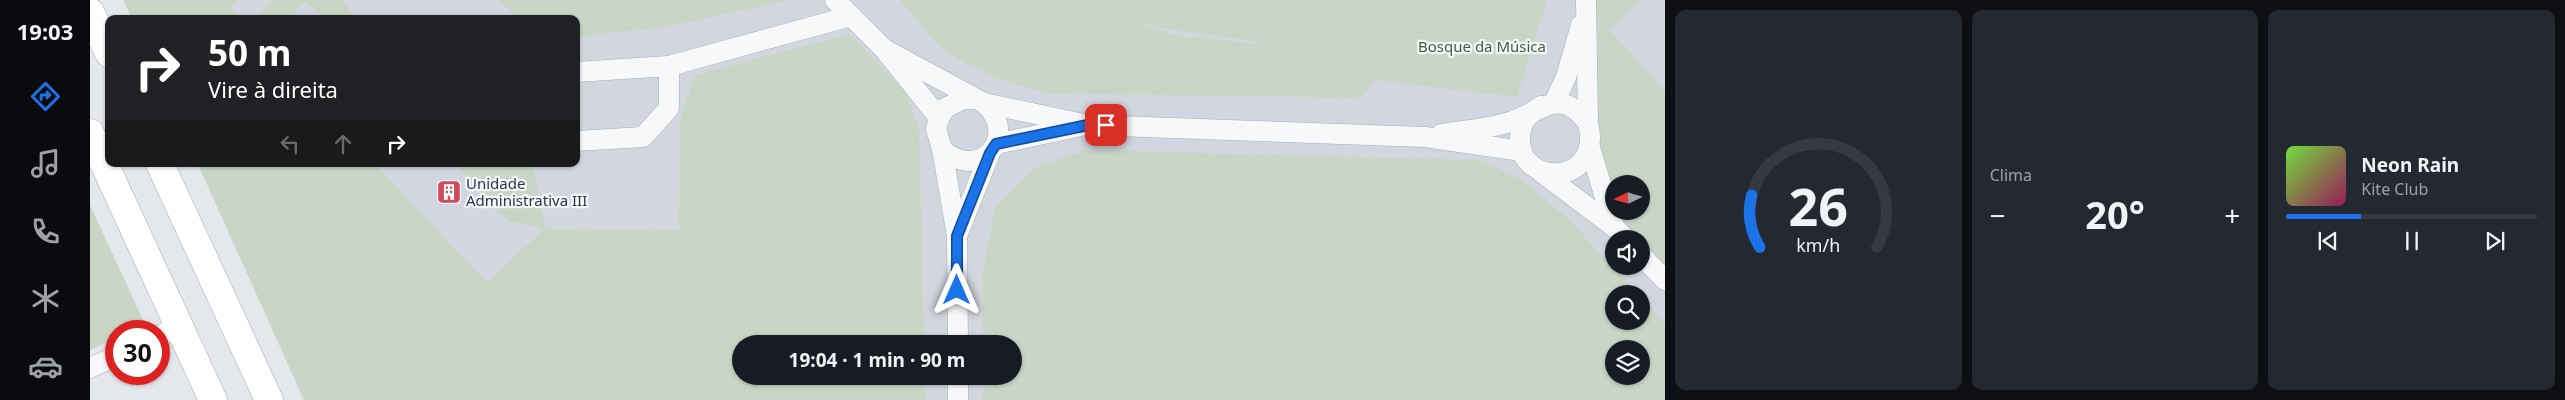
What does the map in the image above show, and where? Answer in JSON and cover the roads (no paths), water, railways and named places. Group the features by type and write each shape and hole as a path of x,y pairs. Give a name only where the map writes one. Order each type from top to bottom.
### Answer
{"main road":[{"path":"90,12 105,44"},
{"path":"90,133 165,320"},
{"path":"161,167 269,400"},
{"path":"170,333 213,400"}],"street":[{"path":"835,0 884,49 939,118"},
{"path":"1586,1 1566,77 1548,104 1532,112 1525,121 1521,131 1522,151 1528,162 1616,230"},
{"path":"1538,170 1550,174 1569,171 1584,160 1590,148 1586,1"},
{"path":"580,72 668,66 851,16"},
{"path":"884,49 979,101 992,110 998,120 1000,134 957,236"},
{"path":"580,141 643,137 669,108 668,66"},
{"path":"958,335 957,236 942,149 936,128 939,118 953,103 979,101 1088,125 1424,137 1522,151"},
{"path":"1424,137 1510,122 1548,104 1568,105 1580,112 1588,123"},
{"path":"942,149 952,158 966,162 981,160 993,148 1088,125"},
{"path":"1590,148 1619,230"},
{"path":"1650,264 1665,280"},
{"path":"90,368 105,361"},
{"path":"958,385 958,400"}],"place":[{"name":"Unidade Administrativa III","path":"449,192"}],"park label":[{"name":"Bosque da Música","path":"1482,46"}]}
